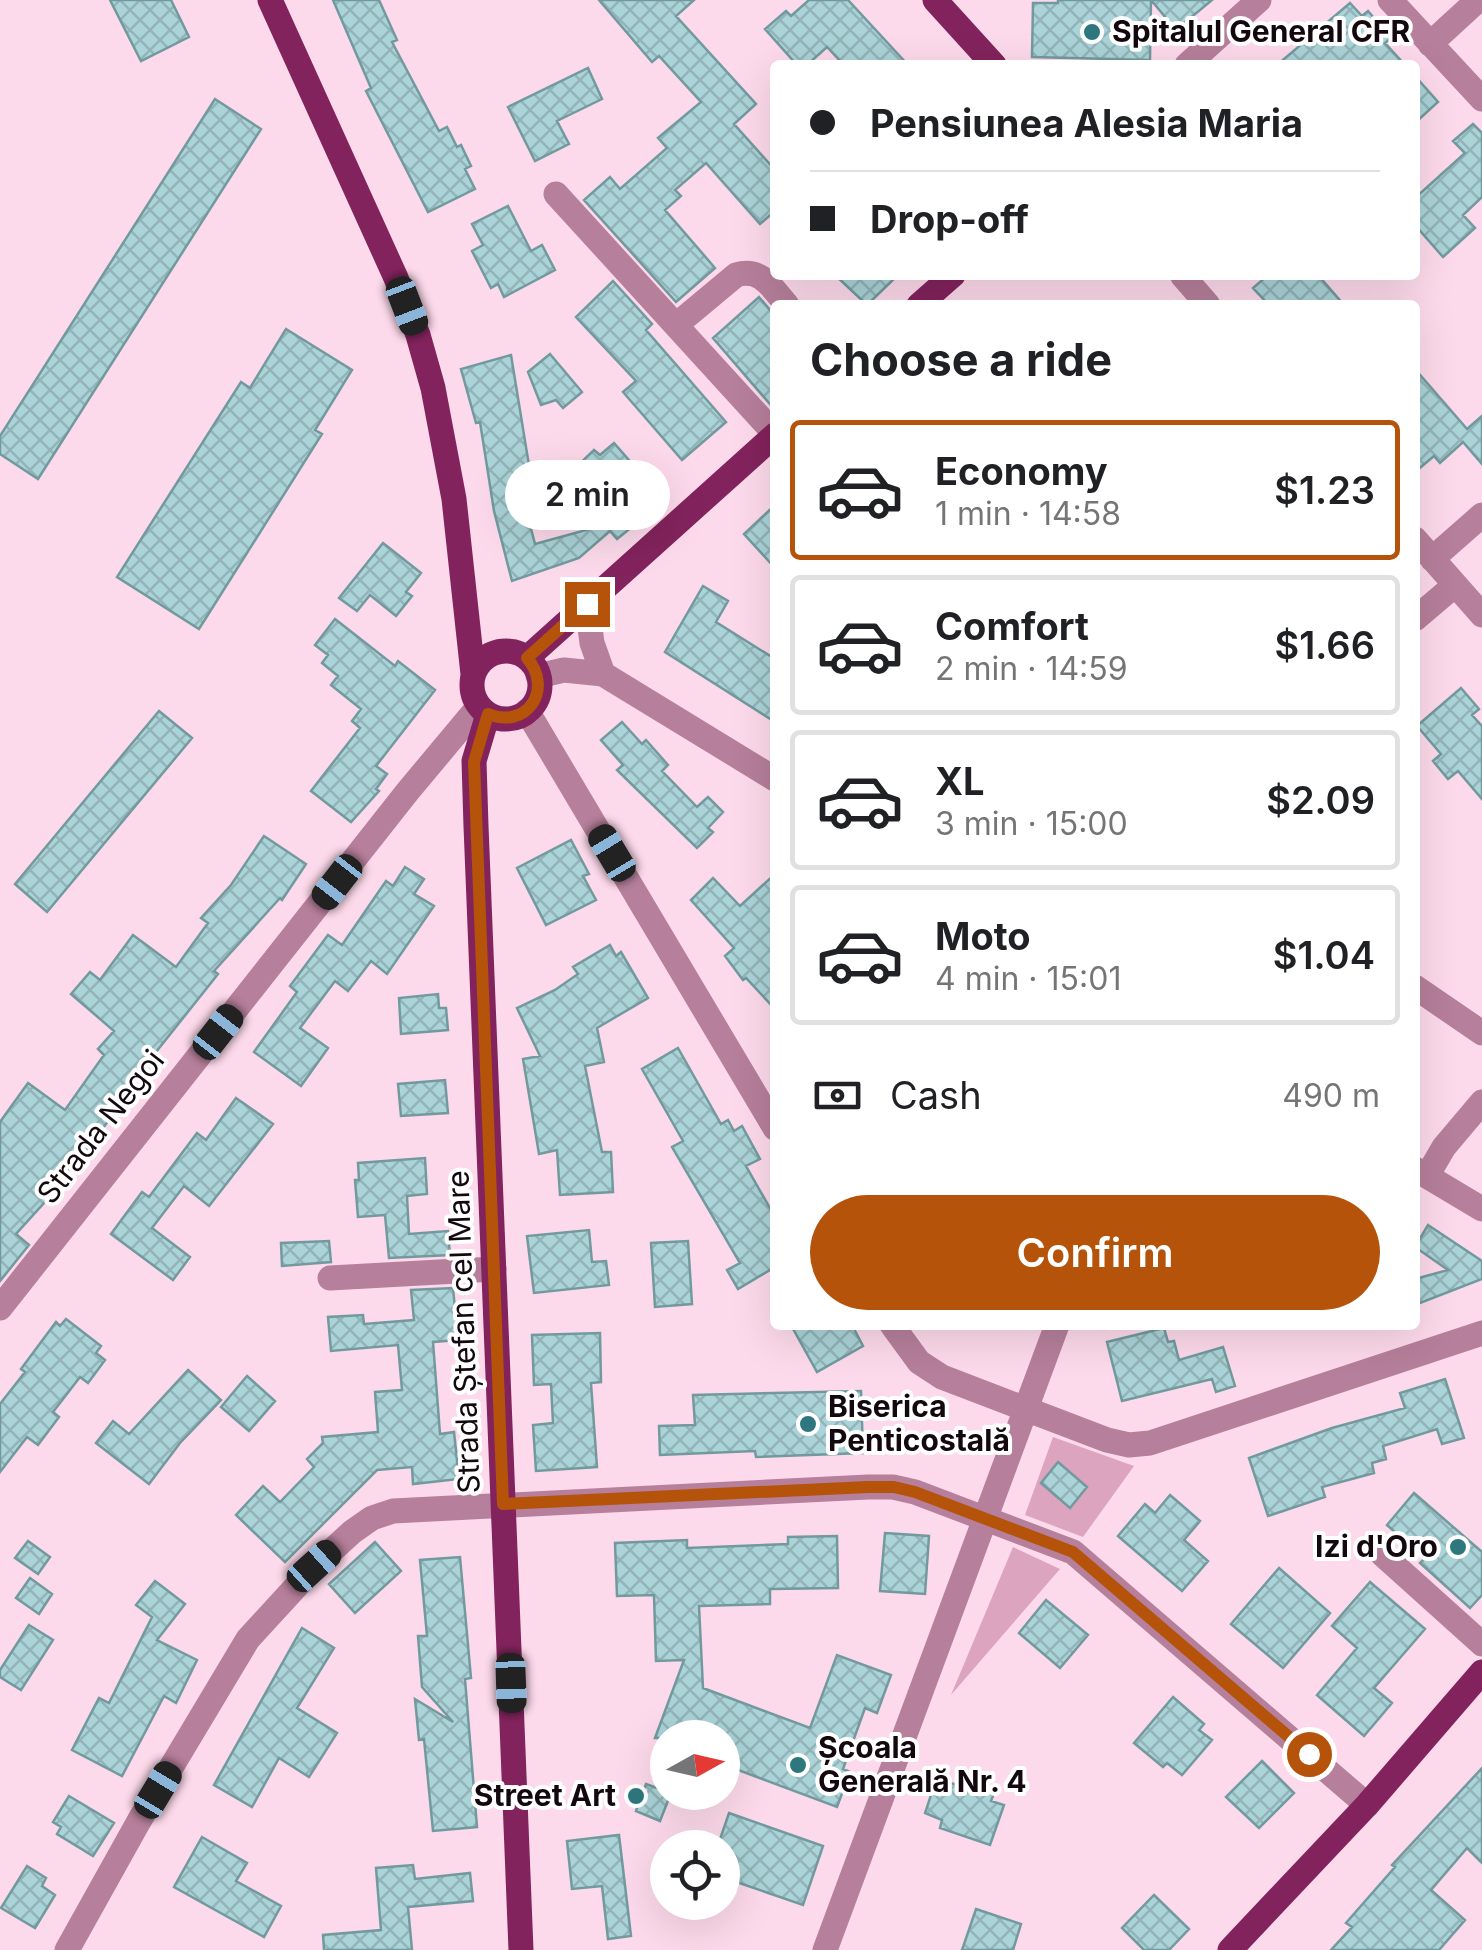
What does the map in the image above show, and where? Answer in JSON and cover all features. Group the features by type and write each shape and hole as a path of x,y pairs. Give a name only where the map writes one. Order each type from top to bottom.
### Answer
{"main road":[{"path":"270,0 418,335 433,388 454,499 474,697 484,710 508,719 527,711 538,695 532,667 517,652 496,652 486,657 473,674"},
{"path":"935,0 989,60"},
{"path":"925,300 947,280"},
{"path":"532,667 587,604 770,439"},
{"name":"Strada Ștefan cel Mare","path":"484,710 474,762 520,1950"},
{"path":"1230,1950 1367,1804 1482,1672"}],"street":[{"path":"1193,60 1259,0"},
{"path":"1390,0 1482,98"},
{"path":"1430,44 1478,0"},
{"path":"556,194 770,429"},
{"path":"676,324 736,275 745,272 762,276 783,300"},
{"path":"1186,280 1204,300"},
{"path":"1482,515 1424,549 1482,615"},
{"path":"1420,615 1455,585"},
{"path":"587,604 592,643 603,674"},
{"path":"532,667 603,674 770,776"},
{"name":"Strada Negoi","path":"0,1308 408,791 484,710"},
{"path":"527,711 770,1120"},
{"path":"1420,990 1482,1033"},
{"path":"1482,1102 1421,1172 1482,1209"},
{"path":"330,1278 494,1269"},
{"path":"896,1330 919,1362 942,1377 1129,1445 1150,1443 1482,1333"},
{"path":"825,1950 1055,1330"},
{"path":"67,1950 248,1639 314,1566 352,1532 372,1518 394,1510 894,1487 1073,1552 1367,1804"},
{"path":"1384,1555 1482,1644"}],"shaded area":[{"path":"1053,1437 1134,1466 1083,1537 1025,1515"},
{"path":"1013,1547 1060,1569 951,1695"}],"building":[{"path":"110,0 171,0 189,37 141,61"},
{"path":"333,0 379,0 397,40 392,42 439,131 447,127 457,147 461,145 471,166 465,169 475,189 428,212 366,91 371,88"},
{"path":"599,0 694,0 676,16 756,104 734,124 770,164 770,215 760,224 706,163 675,190 681,196 665,210 715,268 676,302 584,200 610,177 620,189 667,148 658,138 701,102 659,56 652,62"},
{"path":"809,0 848,0 903,60 839,60 827,47 813,60 793,60 765,29 786,11 791,16"},
{"name":"Spitalul General CFR","path":"1151,0 1150,60 1032,57 1033,3"},
{"path":"1151,0 1212,0 1176,30"},
{"path":"1350,3 1362,16 1368,11 1391,38 1385,43 1400,60 1283,60"},
{"path":"588,68 602,99 557,121 569,144 535,161 508,107"},
{"path":"1420,82 1438,102 1420,118"},
{"path":"215,99 261,129 38,479 0,454 0,436"},
{"path":"1473,124 1482,133 1482,197 1463,215 1475,228 1443,257 1420,231 1420,194 1465,153 1453,141"},
{"path":"508,206 531,251 542,245 555,270 504,297 498,284 491,288 472,251 483,245 472,224"},
{"path":"840,280 893,280 872,300 862,300"},
{"path":"1262,280 1322,280 1340,300 1264,300 1253,288"},
{"path":"613,281 652,324 646,330 726,422 682,460 623,392 636,381 576,317"},
{"path":"759,297 770,310 770,404 713,338"},
{"path":"286,329 352,370 315,430 322,434 199,629 117,577 241,382 250,388"},
{"path":"550,354 582,392 563,408 556,400 541,405 528,372"},
{"path":"511,355 534,496 523,498 535,544 590,529 568,475 594,450 600,455 614,443 656,491 641,503 648,514 617,539 610,531 579,558 512,581 494,511 480,422 476,423 461,369"},
{"path":"1420,375 1467,429 1482,416 1482,464 1463,442 1440,463 1434,456 1420,468"},
{"path":"770,510 770,563 744,534"},
{"path":"383,543 421,573 406,592 412,596 396,616 370,595 357,611 339,598"},
{"path":"703,586 728,601 716,622 770,656 770,719 665,652"},
{"path":"335,619 395,666 398,661 435,690 376,766 387,774 376,789 379,791 351,822 311,791 360,728 352,721 361,709 331,685 338,676 322,663 328,655 315,645"},
{"path":"1461,688 1479,709 1472,715 1482,726 1482,799 1458,771 1448,779 1433,761 1441,754 1420,730 1420,723"},
{"path":"159,711 192,738 47,912 15,884"},
{"path":"622,722 642,744 646,740 668,765 662,771 697,807 708,797 723,812 708,828 713,832 697,848 617,770 623,765 601,740"},
{"path":"264,836 306,864 282,900 214,971 218,974 125,1091 128,1094 64,1181 16,1234 29,1245 0,1281 0,1122 28,1083 65,1110 104,1055 98,1049 114,1031 71,994 90,972 100,980 133,935 176,967 208,923 201,918 231,885"},
{"path":"571,840 589,874 583,876 596,900 546,925 517,868"},
{"path":"405,867 424,879 414,894 434,906 387,974 371,961 348,991 335,981 300,1028 328,1048 301,1086 254,1052 297,992 290,986 328,935 342,945 386,881 393,886"},
{"path":"713,878 740,906 770,879 770,1004 746,978 743,980 725,956 734,948 691,900"},
{"path":"610,945 616,956 621,952 648,998 597,1028 604,1062 585,1066 602,1152 611,1152 613,1192 560,1195 557,1150 539,1154 523,1059 540,1056 517,1008 555,990 578,974 573,967"},
{"path":"438,994 439,1008 446,1008 448,1030 401,1034 399,998"},
{"path":"678,1048 721,1124 728,1120 734,1131 742,1126 760,1159 746,1166 770,1208 770,1270 738,1289 727,1270 740,1263 672,1147 683,1141 642,1069"},
{"path":"445,1080 448,1113 401,1116 398,1084"},
{"path":"236,1098 273,1124 209,1206 184,1186 152,1228 190,1257 173,1280 111,1234 142,1192 149,1197 197,1133 206,1140"},
{"path":"425,1158 427,1194 407,1196 409,1234 448,1231 450,1255 389,1258 385,1215 358,1217 358,1163"},
{"path":"1428,1225 1482,1261 1482,1279 1420,1303 1420,1278 1448,1270 1420,1250 1420,1239"},
{"path":"589,1230 592,1262 606,1261 609,1285 534,1293 527,1236"},
{"path":"329,1241 331,1262 282,1266 281,1243"},
{"path":"688,1241 692,1304 655,1307 651,1243"},
{"path":"453,1288 458,1340 433,1342 440,1434 454,1432 459,1479 413,1484 412,1467 377,1470 285,1562 236,1515 263,1486 280,1502 314,1467 307,1459 323,1443 322,1437 378,1432 375,1392 402,1390 398,1345 331,1351 328,1317 363,1315 364,1324 414,1320 411,1290"},
{"path":"66,1319 101,1346 96,1353 105,1360 88,1383 80,1377 53,1412 59,1417 38,1445 27,1437 0,1472 0,1404 56,1322 60,1326"},
{"path":"794,1330 855,1330 863,1346 817,1372"},
{"path":"1165,1330 1168,1342 1174,1341 1179,1360 1223,1347 1235,1386 1216,1392 1212,1379 1122,1401 1107,1342"},
{"path":"600,1333 601,1382 591,1383 597,1467 536,1471 533,1425 553,1423 551,1384 534,1385 532,1335"},
{"path":"188,1370 221,1400 180,1443 149,1484 96,1443 113,1421 129,1434"},
{"path":"247,1376 275,1401 249,1431 221,1407"},
{"path":"1445,1379 1464,1438 1442,1444 1437,1429 1383,1446 1386,1459 1372,1463 1374,1473 1322,1487 1325,1497 1268,1516 1249,1458 1332,1428 1405,1408 1400,1393"},
{"path":"861,1391 863,1453 756,1457 755,1451 660,1455 659,1426 695,1425 693,1395"},
{"path":"1058,1462 1087,1487 1070,1508 1041,1483"},
{"path":"1414,1493 1482,1552 1482,1595 1470,1608 1420,1563 1425,1558 1387,1525"},
{"path":"1170,1495 1200,1521 1184,1540 1208,1561 1182,1591 1118,1536 1145,1504 1155,1513"},
{"path":"885,1533 929,1536 925,1594 880,1591"},
{"path":"837,1536 838,1588 770,1589 770,1604 699,1606 703,1688 810,1728 837,1655 891,1675 877,1713 865,1708 843,1769 850,1772 837,1807 740,1771 740,1720 662,1720 684,1660 656,1661 654,1595 617,1596 615,1543 687,1540 687,1548 788,1544 788,1537"},
{"path":"28,1541 50,1557 38,1574 15,1558"},
{"path":"375,1542 401,1571 355,1613 329,1584"},
{"path":"460,1557 471,1678 465,1679 477,1827 433,1831 424,1739 419,1740 415,1699 453,1722 422,1687 418,1636 427,1636 420,1560"},
{"path":"1279,1568 1330,1613 1283,1668 1231,1624"},
{"path":"30,1578 52,1594 39,1614 16,1598"},
{"path":"155,1581 185,1604 157,1640 197,1660 176,1703 164,1696 122,1776 72,1750 99,1698 109,1703 152,1617 136,1605"},
{"path":"1370,1582 1425,1629 1374,1688 1392,1703 1364,1736 1317,1695 1357,1648 1332,1626"},
{"path":"1046,1600 1088,1635 1060,1668 1019,1633"},
{"path":"29,1625 53,1640 21,1690 0,1677 0,1670"},
{"path":"302,1628 334,1648 297,1708 337,1733 309,1777 279,1758 252,1807 214,1785"},
{"path":"1173,1697 1204,1724 1199,1730 1212,1740 1182,1775 1167,1763 1163,1767 1134,1743"},
{"path":"1262,1761 1294,1793 1259,1828 1226,1797"},
{"path":"1482,1768 1482,1863 1467,1848 1431,1890 1465,1920 1439,1950 1331,1950 1352,1927 1346,1923 1395,1867 1392,1865"},
{"path":"974,1780 996,1788 991,1801 1004,1805 990,1845 940,1828 942,1820 925,1813 934,1786 948,1791 951,1783 970,1789"},
{"path":"646,1784 650,1785 650,1810 664,1810 660,1821 636,1811"},
{"path":"69,1796 114,1823 93,1856 57,1834 61,1827 53,1822"},
{"path":"729,1813 823,1846 803,1905 740,1883 740,1830 723,1830"},
{"path":"619,1835 631,1936 608,1939 602,1886 572,1889 567,1841"},
{"path":"202,1837 247,1863 236,1881 281,1906 264,1937 174,1887"},
{"path":"413,1865 415,1879 470,1873 473,1901 408,1907 412,1950 324,1950 323,1935 381,1930 376,1868"},
{"path":"27,1866 46,1878 42,1886 55,1895 35,1928 1,1908"},
{"path":"1154,1895 1189,1929 1169,1950 1144,1950 1122,1928"},
{"path":"976,1909 1021,1924 1013,1950 962,1950"}],"place":[{"name":"Spitalul General CFR","path":"1092,32"},
{"name":"Biserica Penticostală","path":"808,1424"},
{"name":"Izi d'Oro","path":"1458,1547"},
{"name":"Școala Generală Nr. 4","path":"798,1765"},
{"name":"Street Art","path":"636,1796"}],"route":[{"path":"587,604 527,658 540,686 534,704 508,719 488,714 474,762 503,1504 868,1487 915,1492 1073,1552 1309,1754"}]}
